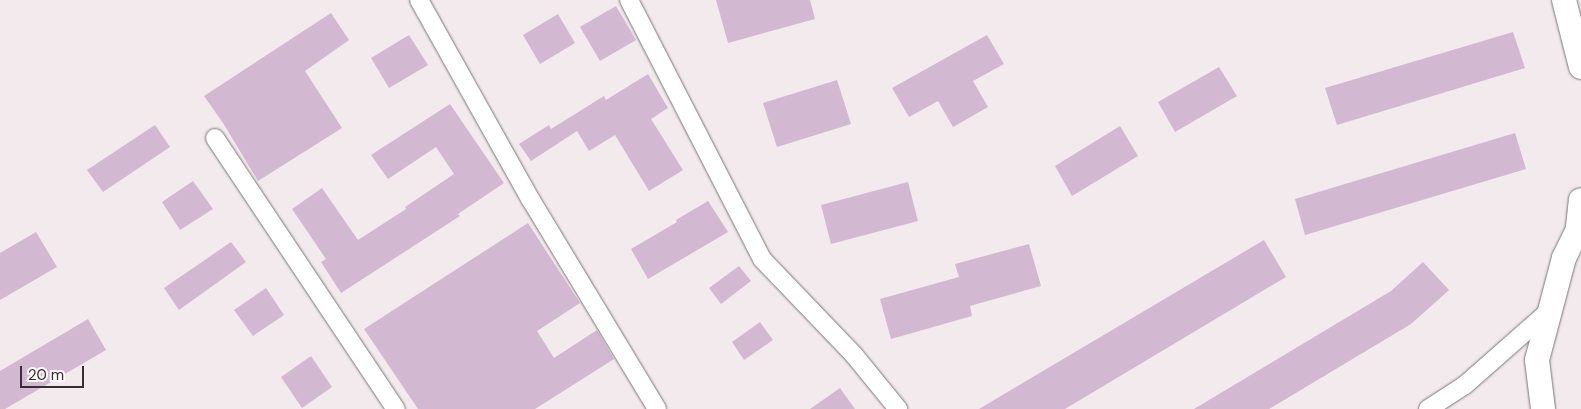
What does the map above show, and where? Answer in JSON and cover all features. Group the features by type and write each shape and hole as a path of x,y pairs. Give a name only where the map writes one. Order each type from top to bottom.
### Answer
{"main road":[{"path":"1564,0 1581,67"},
{"path":"1543,409 1537,360 1564,258 1579,225 1581,200"}],"street":[{"path":"419,0 536,208 657,409"},
{"path":"629,0 762,259 854,355 898,409"},
{"path":"215,138 396,409"},
{"path":"1428,409 1465,385 1550,310"}],"building":[{"path":"716,0 810,0 815,19 728,43"},
{"path":"616,6 636,40 600,61 580,27"},
{"path":"331,13 349,40 305,71 342,128 258,181 223,123 204,96"},
{"path":"558,14 575,43 540,64 523,35"},
{"path":"1513,32 1525,68 1337,125 1325,88"},
{"path":"409,35 428,65 389,88 371,58"},
{"path":"987,35 1004,64 973,81 988,107 953,127 938,101 909,117 892,88"},
{"path":"1219,67 1237,96 1175,132 1158,102"},
{"path":"648,74 668,108 651,119 683,170 649,191 615,135 589,151 577,131 531,161 519,144 549,125 551,129 604,96 606,100"},
{"path":"837,80 851,124 777,147 763,103"},
{"path":"450,104 504,183 458,214 460,216 341,293 321,262 326,259 292,209 322,188 358,240 406,209 405,207 454,174 436,147 388,179 371,155"},
{"path":"155,125 170,147 103,192 87,170"},
{"path":"1120,126 1138,156 1072,196 1055,166"},
{"path":"1515,133 1526,169 1305,235 1295,199"},
{"path":"193,181 213,209 180,230 162,202"},
{"path":"908,182 918,221 831,244 821,205"},
{"path":"708,201 728,232 648,279 631,249"},
{"path":"528,223 580,303 537,331 554,358 597,330 614,359 535,409 418,409 364,329"},
{"path":"36,232 57,267 0,300 0,253"},
{"path":"1264,240 1286,277 1065,409 979,409"},
{"path":"231,242 246,262 179,310 164,288"},
{"path":"1029,244 1041,286 970,306 972,316 891,339 880,299 959,277 955,264"},
{"path":"1423,262 1449,290 1411,324 1269,409 1194,409 1391,291"},
{"path":"739,266 751,281 721,304 709,288"},
{"path":"266,288 284,315 253,336 234,310"},
{"path":"88,319 106,350 5,409 0,409 0,371"},
{"path":"760,322 773,340 744,360 732,342"},
{"path":"311,356 332,387 302,408 281,377"},
{"path":"840,388 855,409 810,409"}]}
